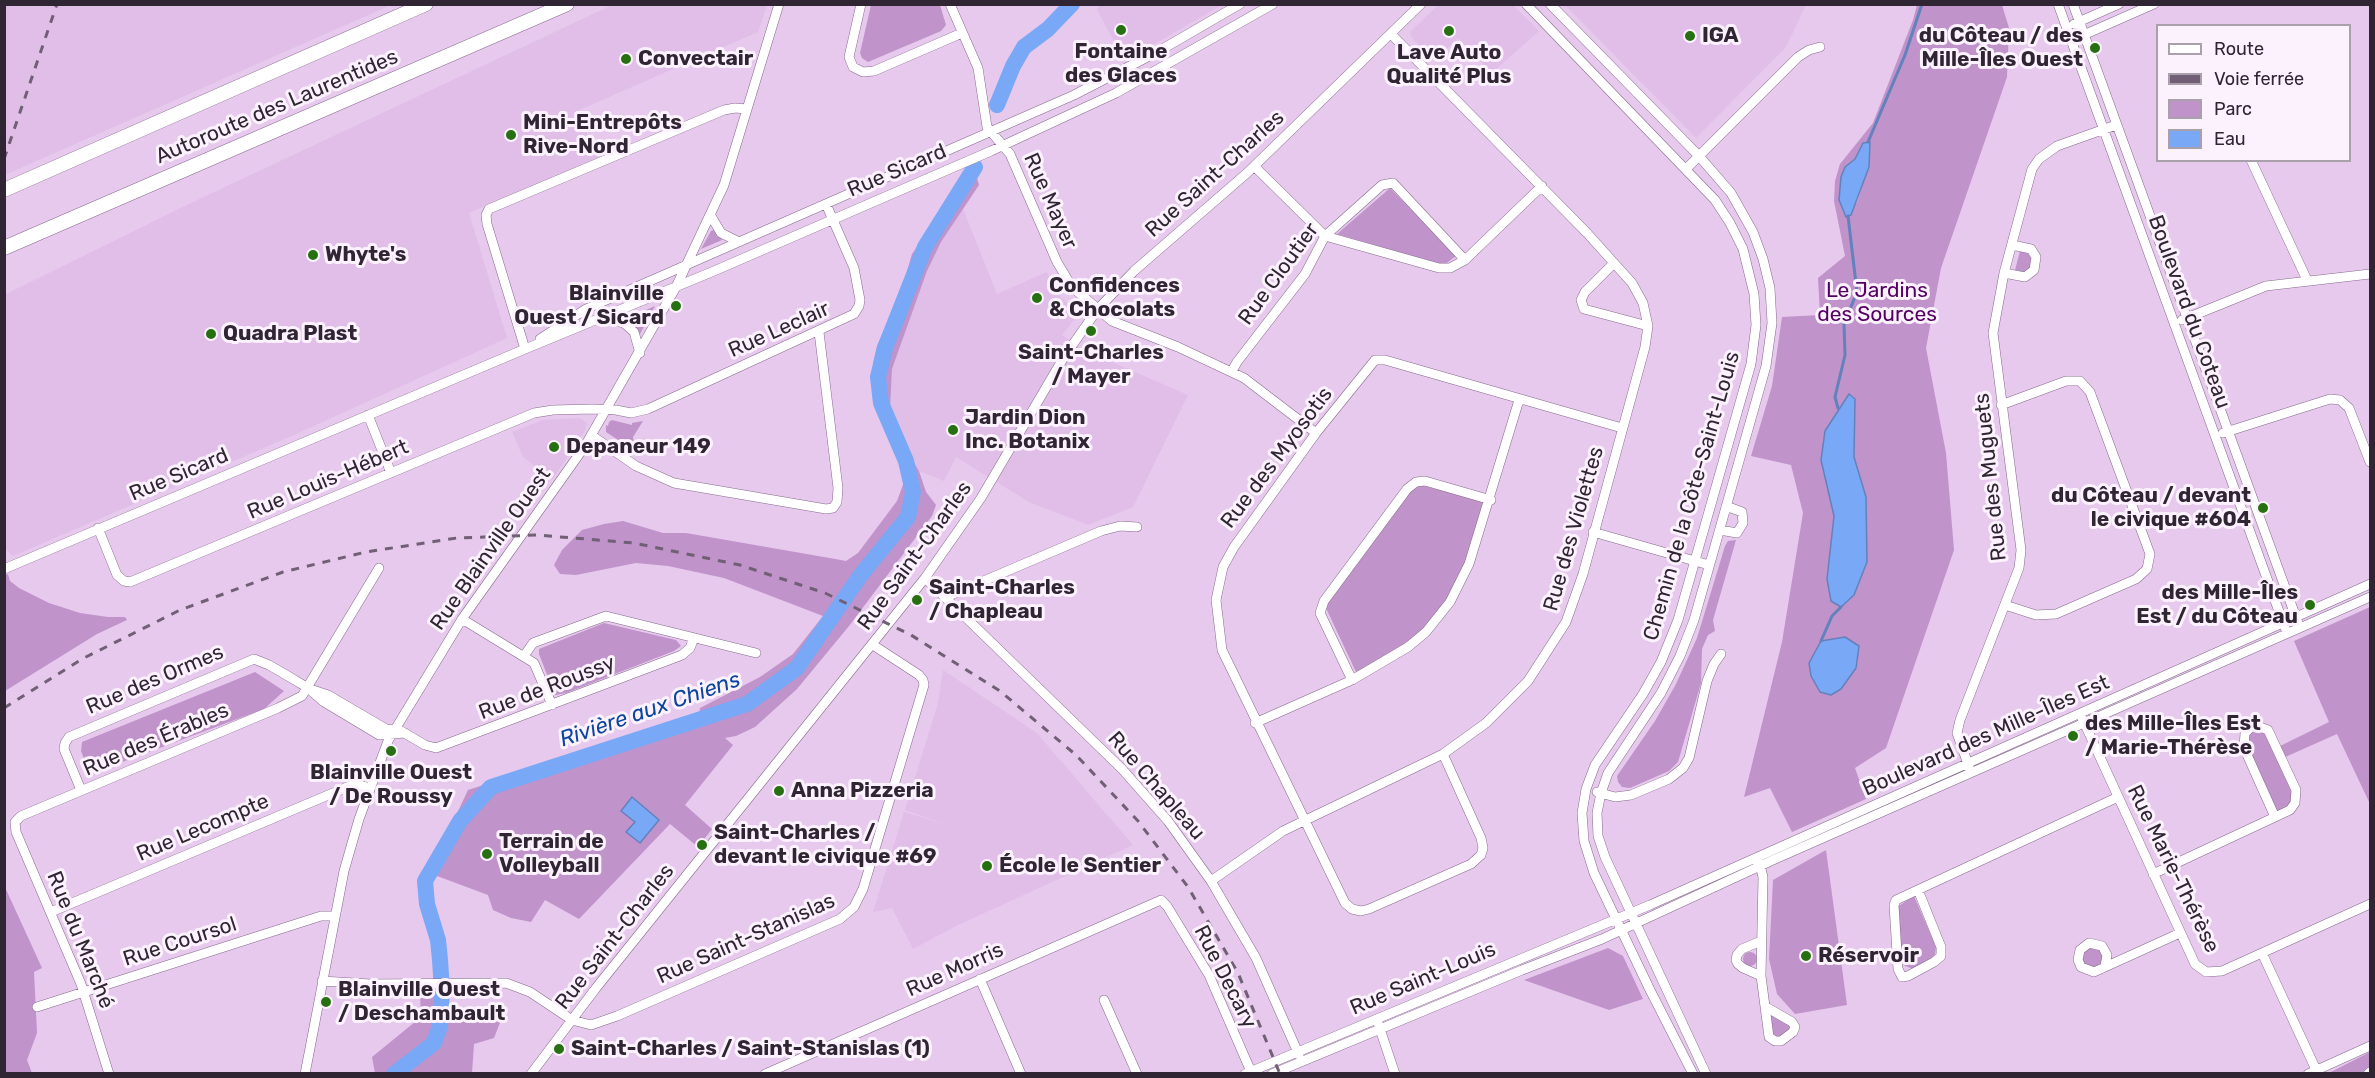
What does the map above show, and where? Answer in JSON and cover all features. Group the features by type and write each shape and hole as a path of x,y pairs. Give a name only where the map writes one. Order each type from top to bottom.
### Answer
{"highway":[{"name":"Autoroute des Laurentides","path":"4,190 426,4"},
{"name":"Autoroute des Laurentides","path":"4,248 567,4"}],"street":[{"name":"Rue Blainville Ouest","path":"305,1074 334,916 350,847 370,788 393,733 462,619 563,479 607,410 676,287 724,185 778,4"},
{"path":"861,4 849,57 854,67 863,72 874,71 962,33"},
{"path":"950,4 980,75 984,118 992,133"},
{"name":"Rue Sicard","path":"525,349 586,309 992,133 1085,90 1240,4"},
{"name":"Rue Sicard","path":"4,569 676,287 1004,145 1075,113 1167,65 1273,4"},
{"name":"Rue Saint-Charles","path":"531,1074 743,803 925,578 981,498 1064,357 1097,310 1134,271 1255,166 1421,4"},
{"name":"Chemin de la Côte-Saint-Louis","path":"1526,4 1687,168 1724,212 1739,240 1748,265 1756,309 1754,351 1678,620 1661,662 1634,709 1595,765 1586,789 1582,815 1584,841 1594,873 1692,1074"},
{"name":"Chemin de la Côte-Saint-Louis","path":"1550,4 1699,156 1736,200 1753,232 1763,259 1772,309 1769,348 1763,377 1694,620 1673,670 1645,720 1613,763 1601,793 1597,822 1600,843 1630,913 1706,1074"},
{"name":"Boulevard du Coteau","path":"2058,4 2285,628"},
{"name":"Boulevard du Coteau","path":"2073,4 2300,628"},
{"path":"2066,27 2119,4"},
{"path":"2070,40 2154,4"},
{"name":"Rue des Violettes","path":"1211,881 1283,831 1443,754 1486,723 1528,681 1566,622 1583,574 1646,348 1648,326 1643,303 1632,283 1542,186 1391,34"},
{"path":"1687,168 1798,57 1809,50 1820,47"},
{"path":"1159,51 1167,65"},
{"path":"1599,78 1610,66"},
{"path":"525,349 487,224 486,215 489,209 724,110 747,109"},
{"name":"Rue des Muguets","path":"1969,768 1957,733 1960,720 2019,568 2021,550 1993,333 2004,273 2032,169 2039,159 2057,146 2116,124"},
{"name":"Rue Mayer","path":"992,133 1010,154 1062,273 1072,287 1112,321 1244,378 1316,433"},
{"path":"2252,162 2307,280"},
{"path":"1255,166 1325,236 1439,268 1450,268 1465,260 1542,186"},
{"name":"Rue Cloutier","path":"1232,371 1305,274 1325,236 1382,185 1393,183 1465,260"},
{"name":"Rue Leclair","path":"607,410 642,412 853,316 860,303 852,263 826,204"},
{"path":"711,216 721,233 740,242"},
{"path":"2004,273 2025,277 2034,270 2036,257 2031,249 2012,245"},
{"path":"1748,265 1763,259"},
{"path":"1614,263 1585,292 1581,300 1584,309 1648,326"},
{"path":"2174,323 2266,286 2370,274"},
{"path":"607,316 625,324 634,332 639,353"},
{"path":"591,435 636,466 674,483 826,509 835,506 838,488 819,332"},
{"name":"Rue des Myosotis","path":"1443,754 1481,838 1483,848 1481,855 1471,864 1360,911 1353,909 1345,903 1255,723 1222,650 1216,600 1223,567 1234,547 1316,433 1375,360 1385,360 1622,428"},
{"path":"2001,405 2066,381 2080,381 2090,392 2150,554 2147,569 2136,579 2056,614 2036,615 2005,605"},
{"path":"2215,436 2330,399 2340,400 2349,408 2370,462"},
{"path":"1255,723 1352,680 1408,647 1426,632 1450,602 1469,564 1491,500 1519,400"},
{"name":"Rue Louis-Hébert","path":"98,528 117,575 124,581 130,582 534,413 553,410 607,410"},
{"path":"368,415 391,474"},
{"path":"1352,680 1320,613 1324,601 1407,489 1416,482 1425,481 1491,500"},
{"name":"Chemin de la Côte-Saint-Louis","path":"1720,530 1737,533 1743,523 1742,512 1726,506"},
{"path":"946,597 1101,531 1119,526 1137,527"},
{"path":"1593,532 1709,565"},
{"path":"308,688 379,568"},
{"name":"Rue Chapleau","path":"925,578 1122,770 1168,821 1211,881 1256,958 1302,1061"},
{"name":"Boulevard des Mille-Îles Est","path":"1615,919 1759,861 2285,628 2296,618 2370,584"},
{"name":"Boulevard des Mille-Îles Est","path":"2285,628 2300,628 2370,597"},
{"path":"524,656 534,643 602,617 615,617 756,653"},
{"path":"462,619 536,665 552,705"},
{"name":"Rue de Roussy","path":"393,733 405,733 429,747 441,747 682,655 690,648 694,638"},
{"name":"Rue Saint-Stanislas","path":"572,1020 587,1025 610,1019 836,921 854,907 865,883 924,685 919,675 873,645"},
{"path":"1586,789 1615,797 1631,795 1670,779 1683,768 1689,758 1707,681 1721,654"},
{"name":"Rue des Ormes","path":"81,790 64,749 66,739 254,659 308,688 328,695 393,733"},
{"name":"Rue des Érables","path":"15,822 21,816 81,790 286,705 302,696 308,688"},
{"name":"Rue Marie-Thérèse","path":"2082,718 2195,964 2206,972 2222,971 2370,904"},
{"path":"2153,874 2290,810 2295,803 2296,790 2268,730 2260,727 2251,728 2245,733 2244,748 2275,817"},
{"name":"Rue Lecompte","path":"51,912 352,785 360,784 370,788"},
{"path":"1918,890 1941,947 1941,956 1934,962 1902,977 1898,969 1894,905 1896,900 2118,797"},
{"name":"Rue du Marché","path":"15,822 16,832 84,992 109,1074"},
{"path":"1759,861 1763,877 1761,976 1766,1007"},
{"name":"Boulevard des Mille-Îles Est","path":"1620,930 1759,861"},
{"name":"Rue Morris","path":"765,1074 1161,900"},
{"name":"Rue Decary","path":"1161,900 1205,969 1249,1073"},
{"name":"Rue Coursol","path":"37,1007 321,916 334,916"},
{"name":"Rue Saint-Louis","path":"1249,1073 1297,1050 1615,919"},
{"name":"Rue Saint-Louis","path":"1272,1074 1620,930"},
{"path":"2105,966 2180,933"},
{"path":"1761,941 1742,949 1736,960 1737,964 1743,968 1761,976"},
{"path":"2262,952 2314,1072 2370,1046"},
{"path":"980,979 1021,1074"},
{"path":"322,981 490,982 515,985 530,992 572,1020"},
{"path":"1104,1000 1137,1074"},
{"path":"1376,1018 1395,1074"}],"shaded area":[{"path":"5,4 391,4 391,5 5,175"},
{"path":"1099,4 1222,5 1125,61 1097,10"},
{"path":"1439,4 1513,5 1539,31 1492,73 1458,38 1435,61 1412,38 1410,32"},
{"path":"612,5 767,5 758,32 577,111 598,158 469,213 507,338 294,435 13,556 4,548 4,295 191,203"},
{"path":"1565,5 1806,5 1786,47 1696,138"},
{"path":"963,209 997,294 1047,272 1056,292 1078,315 1062,335 1084,350 1188,395 1133,507 1088,525 1029,502 956,457 944,481 919,471 902,443 893,427 890,410 892,369 927,271 941,242"},
{"path":"581,418 587,424 585,431 552,480 523,457 512,432 542,420"},
{"path":"943,670 1037,733 1133,845 956,926 913,949 892,908 873,912 904,812 945,824 905,810 938,703"}],"green space":[{"path":"871,5 940,5 946,25 941,31 868,62 862,58 860,53"},
{"name":"Le Jardins des Sources","path":"1917,5 2002,5 2009,28 2007,77 1941,268 1926,348 1946,453 1954,550 1886,748 1855,768 1866,799 1792,832 1770,788 1744,797 1782,642 1803,513 1791,465 1751,456 1772,386 1782,317 1820,315 1818,278 1845,256 1834,201 1835,181 1840,164 1873,123","holes":["1870,142 1869,167 1857,202 1846,216 1839,200 1841,177 1845,167 1855,159 1863,143","1849,394 1855,399 1854,457 1866,497 1867,562 1854,595 1827,579 1834,516 1825,431"]},
{"path":"968,177 977,178 979,185 941,242 927,271 892,369 890,410 893,427 919,471 926,492 936,505 932,516 849,626 797,689 755,727 736,736 725,738 733,745 685,805 712,829 698,847 670,824 579,919 545,900 531,922 511,918 493,910 488,895 429,873 468,790 699,716 700,708 760,677 793,654 823,616 724,578 668,566 636,563 576,575 560,574 554,565 562,550 582,530 623,521 663,533 686,533 846,561 858,553 897,501 904,482 900,463 880,419 873,364 877,346 900,295 912,254"},
{"path":"1390,188 1456,256 1444,265 1337,234"},
{"path":"713,230 722,240 701,249 711,231"},
{"path":"2020,251 2027,253 2032,259 2030,267 2024,272 2015,270"},
{"path":"655,306 640,334 633,323 626,319"},
{"path":"612,420 632,425 632,423 643,421 633,437 635,451 606,432 606,425 608,426"},
{"path":"1416,484 1487,502 1450,602 1408,647 1356,672 1325,606"},
{"path":"1736,540 1713,620 1715,631 1708,635 1702,649 1701,683 1678,762 1669,771 1630,788 1622,787 1617,776 1655,721 1676,684 1697,638 1725,546 1728,541"},
{"path":"8,574 10,581 19,588 49,603 80,613 125,617 127,620 97,634 5,691 4,576"},
{"path":"2370,607 2370,804 2337,734 2283,758 2278,747 2329,722 2294,641"},
{"path":"604,623 676,640 681,646 674,651 566,693 555,695 539,649"},
{"path":"255,672 284,691 264,709 90,774 81,751 82,742"},
{"path":"2251,727 2268,730 2296,790 2295,803 2275,817 2244,748"},
{"path":"1826,850 1847,1005 1795,1014 1777,994 1769,959 1773,880"},
{"path":"4,885 42,968 34,972 37,1033 27,1060 32,1073 5,1073"},
{"path":"1914,896 1936,947 1935,955 1930,960 1913,969 1903,965 1900,961 1897,907"},
{"path":"2098,945 2105,959 2098,968 2083,964 2081,953 2083,949"},
{"path":"1608,948 1623,956 1643,999 1609,1010 1524,980"},
{"path":"1750,952 1755,954 1757,959 1755,964 1750,966 1745,964 1743,959 1745,954"},
{"path":"447,994 449,1012 489,1011 503,1015 494,1038 474,1044 472,1073 375,1073 372,1057 421,1017 420,995"},
{"path":"1769,1013 1790,1024 1791,1030 1780,1039 1772,1036"},
{"path":"2370,1052 2370,1069 2360,1073 2327,1074"}],"water":[{"path":"1870,142 1869,167 1851,215 1846,217 1839,200 1841,177 1845,167 1855,159 1863,143"},
{"path":"1849,394 1855,399 1854,457 1866,497 1867,562 1854,595 1841,607 1831,601 1827,579 1834,516 1821,460 1825,431"},
{"path":"1845,637 1859,646 1856,668 1841,689 1831,695 1820,692 1811,676 1809,663 1821,641"},
{"path":"632,797 659,820 640,843 626,832 635,822 621,811"}],"waterway":[{"name":"Rivière aux Chiens","path":"997,105 1013,66 1024,47 1048,29 1072,4"},
{"path":"1868,142 1905,55 1922,4"},
{"name":"Rivière aux Chiens","path":"394,1074 434,1043 440,1026 442,991 438,940 427,904 425,881 460,821 491,787 747,704 797,668 860,576 908,517 913,492 906,461 881,403 878,377 885,348 925,247 975,167"},
{"path":"1838,408 1835,397 1845,355 1844,324 1857,292 1848,216"},
{"path":"1821,641 1832,616 1841,607"}],"railway":[{"path":"4,159 57,4"},
{"path":"4,708 82,659 180,610 283,572 366,552 457,538 537,535 634,543 740,565 825,593 911,635 1000,691 1076,755 1138,821 1188,887 1238,973 1280,1074"}],"place":[{"name":"Fontaine des Glaces","path":"1121,30"},
{"name":"Lave Auto Qualité Plus","path":"1449,31"},
{"name":"IGA","path":"1690,36"},
{"name":"du Côteau / des Mille-Îles Ouest","path":"2095,48"},
{"name":"Convectair","path":"626,59"},
{"name":"Mini-Entrepôts Rive-Nord","path":"511,135"},
{"name":"Whyte's","path":"313,255"},
{"name":"Confidences & Chocolats","path":"1037,298"},
{"name":"Blainville Ouest / Sicard","path":"676,306"},
{"name":"Saint-Charles / Mayer","path":"1091,331"},
{"name":"Quadra Plast","path":"211,334"},
{"name":"Jardin Dion Inc. Botanix","path":"953,430"},
{"name":"Depaneur 149","path":"554,447"},
{"name":"du Côteau / devant le civique #604","path":"2263,508"},
{"name":"Saint-Charles / Chapleau","path":"917,600"},
{"name":"des Mille-Îles Est / du Côteau","path":"2310,605"},
{"name":"des Mille-Îles Est / Marie-Thérèse","path":"2073,736"},
{"name":"Blainville Ouest / De Roussy","path":"391,751"},
{"name":"Anna Pizzeria","path":"779,791"},
{"name":"Saint-Charles / devant le civique #69","path":"702,845"},
{"name":"Terrain de Volleyball","path":"487,854"},
{"name":"École le Sentier","path":"987,866"},
{"name":"Réservoir","path":"1806,956"},
{"name":"Blainville Ouest / Deschambault","path":"326,1002"},
{"name":"Saint-Charles / Saint-Stanislas (1)","path":"559,1049"}]}
